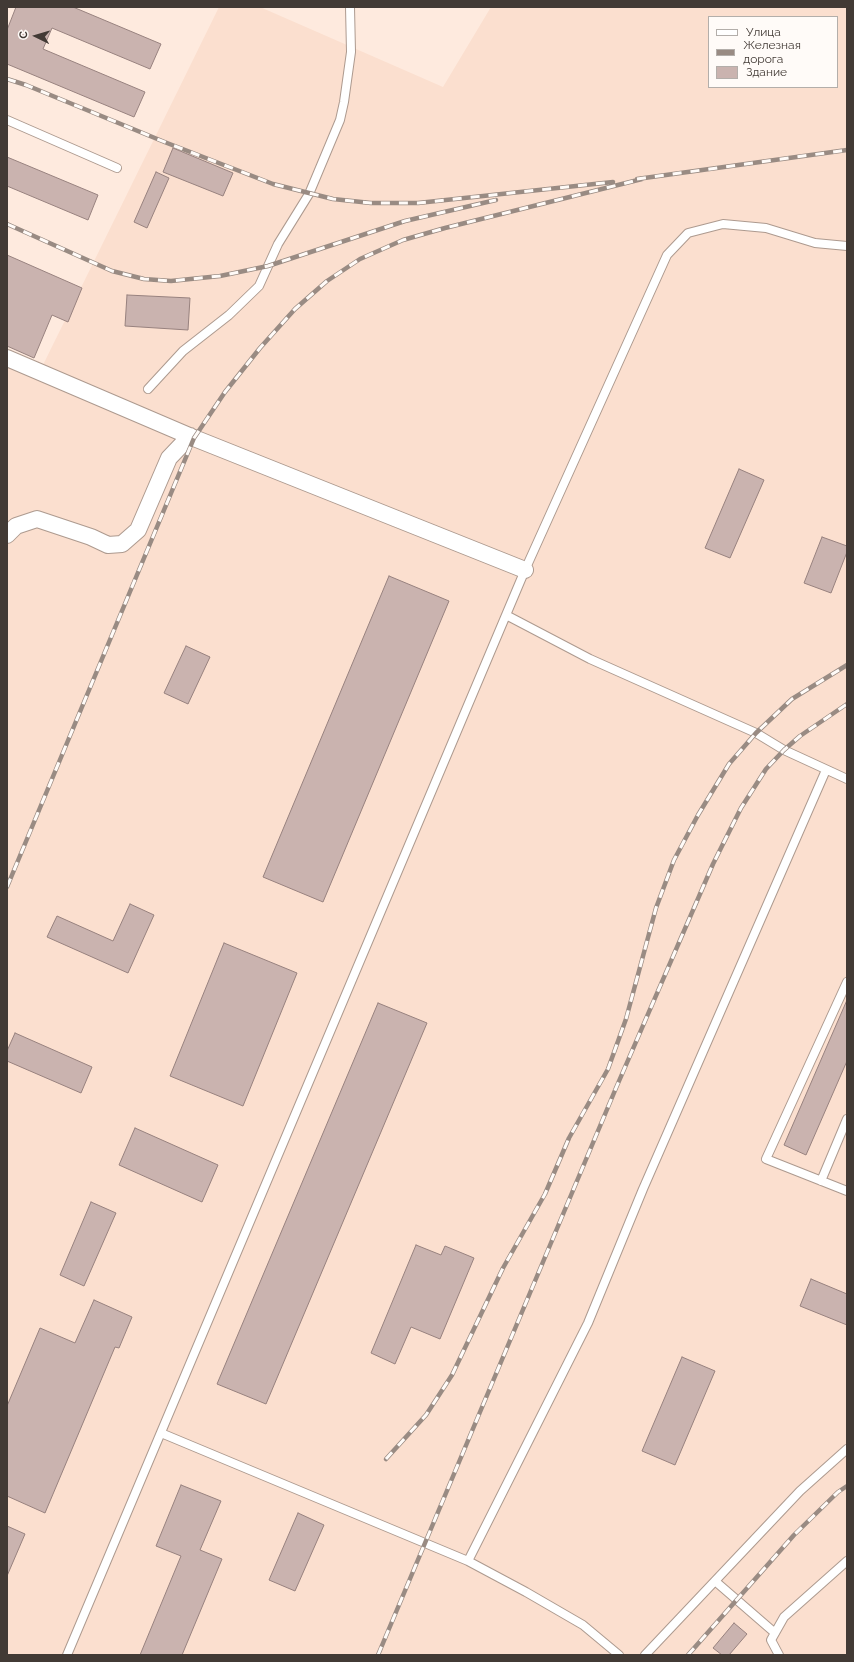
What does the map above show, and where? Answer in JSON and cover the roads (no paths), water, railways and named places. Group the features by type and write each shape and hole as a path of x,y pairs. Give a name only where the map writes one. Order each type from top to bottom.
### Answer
{"street":[{"path":"7,358 190,436 525,570"},
{"path":"7,535 16,526 37,519 91,537 108,545 122,544 138,530 169,458 190,436"}],"lane":[{"path":"148,389 183,351 229,315 259,286 278,244 309,194 340,120 344,102 351,52 350,7"},
{"path":"7,120 117,168"},
{"path":"67,1655 525,570 666,255 688,233 723,224 766,228 815,243 847,246"},
{"path":"506,615 590,658 756,733 784,750 847,779"},
{"path":"468,1562 588,1323 643,1189 826,770"},
{"path":"847,982 766,1159 847,1191"},
{"path":"821,1181 847,1119"},
{"path":"161,1433 468,1562 526,1592 583,1625 619,1655"},
{"path":"645,1655 800,1491 847,1449"},
{"path":"779,1655 771,1640 784,1617 847,1561"},
{"path":"715,1581 775,1633"}],"railway":[{"path":"7,79 26,85 167,143 273,184 333,199 371,203 418,203 613,182"},
{"path":"637,179 847,150"},
{"path":"7,887 194,438 225,392 260,348 295,309 327,281 360,259 403,240 445,228 642,179"},
{"path":"7,224 112,271 144,279 171,281 220,276 268,266 405,221 496,200"},
{"path":"386,1459 426,1415 452,1375 503,1268 545,1194 569,1138 608,1069 626,1019 656,908 674,860 698,815 729,764 756,733 792,699 847,665"},
{"path":"378,1655 616,1088 713,864 741,808 766,769 800,736 847,704"},
{"path":"688,1655 794,1535 838,1492 847,1486"}]}
